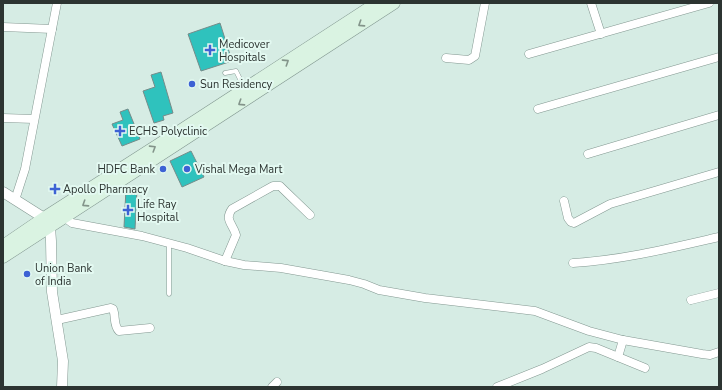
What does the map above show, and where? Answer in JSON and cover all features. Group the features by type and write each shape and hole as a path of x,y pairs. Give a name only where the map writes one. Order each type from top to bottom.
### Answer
{"main road":[{"path":"3,257 47,222 245,89 377,3"},
{"path":"3,246 47,222 64,217 394,3"}],"street":[{"path":"15,200 25,169 57,3"},
{"path":"446,58 469,60 476,56 485,3"},
{"path":"591,3 601,34"},
{"path":"529,54 709,3"},
{"path":"3,28 52,29"},
{"path":"538,109 719,57"},
{"path":"588,154 719,115"},
{"path":"3,118 34,119"},
{"path":"564,201 568,218 574,223 610,204 719,172"},
{"path":"225,261 236,235 229,220 229,213 232,209 273,186 280,186 310,215"},
{"path":"3,192 47,222 52,241 52,292 63,361 62,387"},
{"path":"64,217 72,223 81,226 142,236 225,261 244,265 281,268 349,280 379,290 425,298 535,311 589,331 623,340 702,354 710,355 719,352"},
{"path":"573,263 589,262 662,250 719,237"},
{"path":"691,300 719,293"},
{"path":"57,320 111,308 115,312 116,327 119,331 150,328"},
{"path":"618,357 623,340"},
{"path":"497,387 511,385 589,347 596,348 645,368"}],"lane":[{"path":"225,73 236,71 245,89"},
{"path":"169,243 169,294"}],"building":[{"path":"220,23 232,61 201,71 188,34"},
{"path":"161,72 173,113 163,116 164,120 154,123 143,91 155,87 151,75"},
{"path":"128,109 140,139 122,146 112,124 123,120 120,112"},
{"name":"Vishal Mega Mart","path":"191,151 204,177 182,187 170,161"},
{"path":"126,189 137,189 135,229 124,227"}],"place":[{"name":"Medicover Hospitals","path":"210,50"},
{"name":"Sun Residency","path":"192,84"},
{"name":"ECHS Polyclinic","path":"120,131"},
{"name":"HDFC Bank","path":"163,169"},
{"name":"Vishal Mega Mart","path":"187,169"},
{"name":"Apollo Pharmacy","path":"55,189"},
{"name":"Life Ray Hospital","path":"128,210"},
{"name":"Union Bank of India","path":"27,274"}]}
